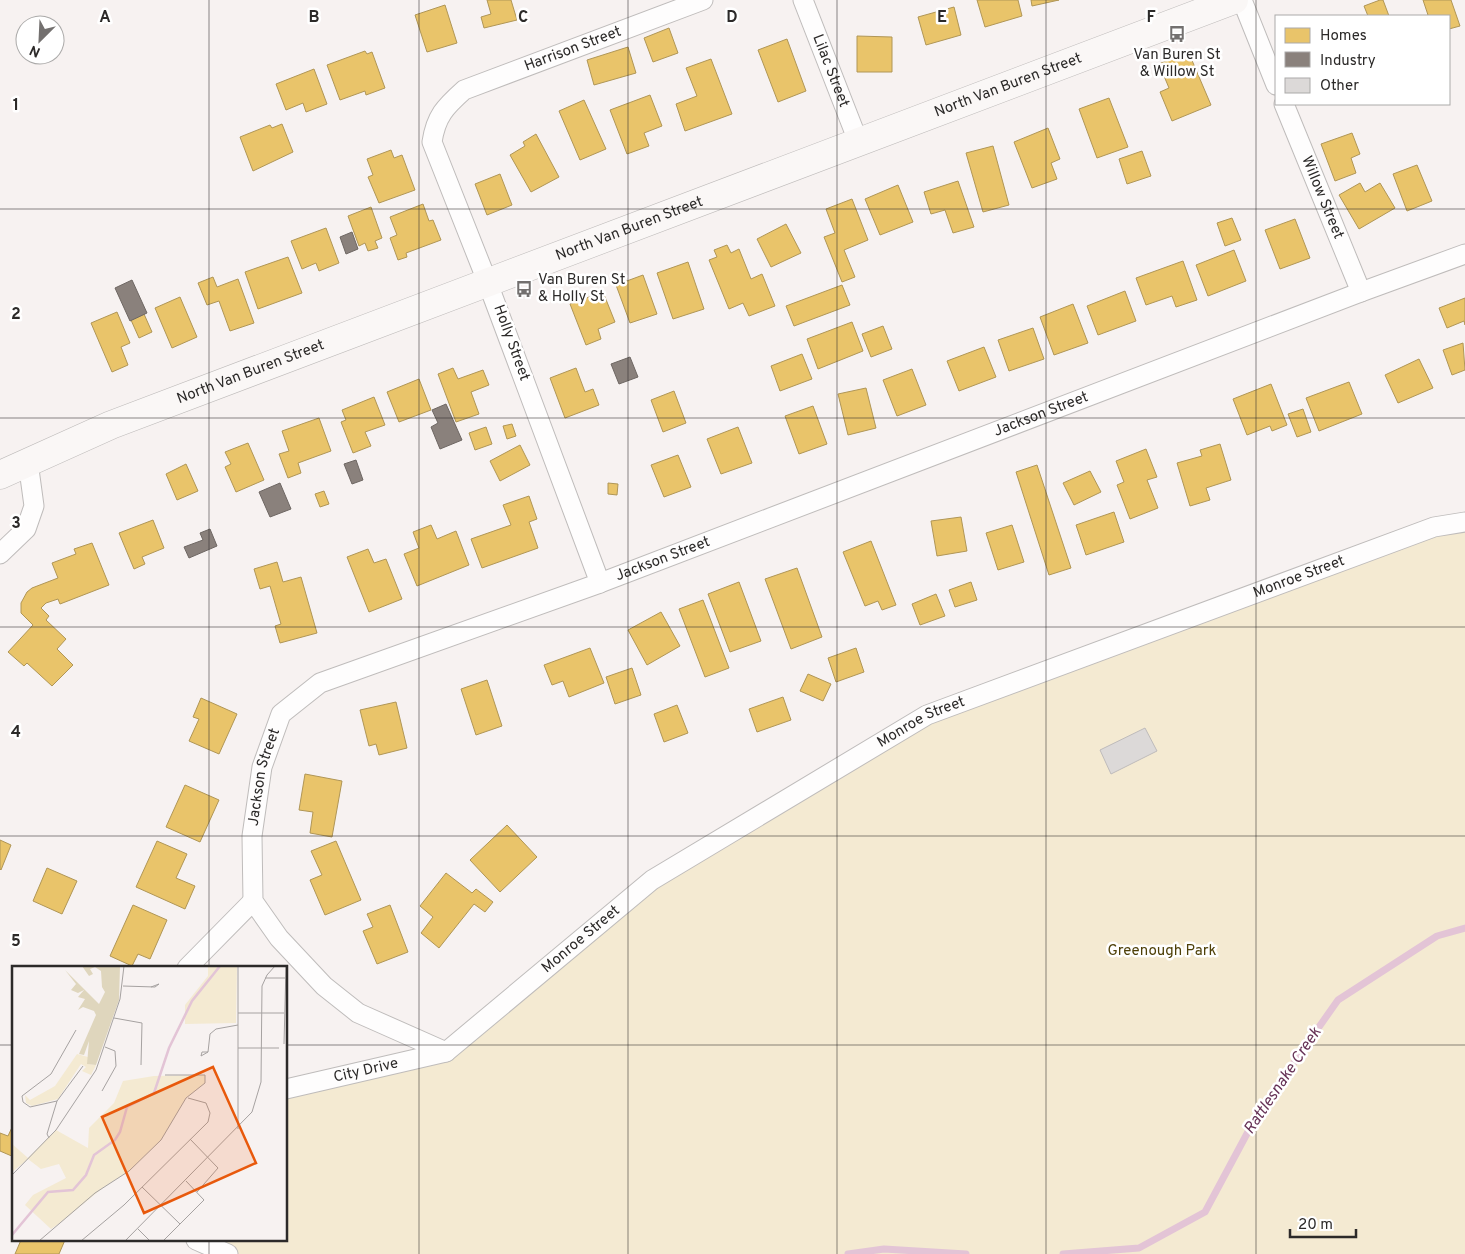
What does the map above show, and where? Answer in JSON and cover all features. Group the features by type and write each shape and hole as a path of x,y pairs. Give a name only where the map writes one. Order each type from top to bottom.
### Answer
{"street":[{"name":"Harrison Street","path":"446,106 464,90 703,0"},
{"name":"Lilac Street","path":"803,0 858,141"},
{"name":"North Van Buren Street","path":"0,475 111,425 1234,0"},
{"path":"1242,0 1275,82"},
{"name":"Willow Street","path":"1284,105 1360,292"},
{"name":"Holly Street","path":"446,106 434,124 432,142 488,281 600,583"},
{"name":"Jackson Street","path":"252,901 252,836 262,767 281,714 320,683 600,583 1360,292 1465,254"},
{"path":"0,554 26,528 34,506 28,462"},
{"name":"Monroe Street","path":"446,1052 652,880 927,715 1434,527 1465,522"},
{"path":"189,966 252,901 279,938 324,986 358,1012 446,1052"},
{"name":"City Drive","path":"288,1089 446,1052"},
{"path":"201,1242 228,1254"}],"green space":[{"name":"Greenough Park","path":"1465,522 1465,1254 228,1254 201,1242 288,1242 288,1089 446,1052 652,880 927,715"}],"building: Homes":[{"path":"487,0 511,0 517,20 484,28 481,17 491,14"},
{"path":"977,0 1018,0 1022,16 985,27"},
{"path":"1031,0 1059,0 1032,6"},
{"path":"1383,0 1389,15 1368,15 1364,6"},
{"path":"1423,0 1451,0 1460,26 1450,29 1450,15 1428,15"},
{"path":"445,5 457,43 427,52 415,15"},
{"path":"954,7 961,35 926,45 918,17"},
{"path":"669,28 678,53 653,62 644,38"},
{"path":"857,36 892,37 892,72 857,72"},
{"path":"787,39 806,91 778,102 758,50"},
{"path":"628,47 636,73 594,85 587,60"},
{"path":"365,51 367,54 372,52 385,88 366,95 365,91 340,100 327,65"},
{"path":"1188,51 1211,105 1172,121 1160,92 1169,88 1159,64"},
{"path":"711,59 732,114 685,131 676,104 697,96 686,68"},
{"path":"314,69 327,104 306,112 303,103 286,110 276,84"},
{"path":"650,95 662,126 644,133 649,146 627,154 610,110"},
{"path":"1109,98 1128,147 1097,158 1079,109"},
{"path":"584,100 606,149 580,160 559,111"},
{"path":"282,124 293,152 253,171 240,137 270,125 272,128"},
{"path":"1048,128 1060,159 1051,163 1057,179 1032,188 1014,142"},
{"path":"1352,133 1360,154 1351,158 1356,173 1335,181 1321,144"},
{"path":"536,134 559,177 531,192 510,155 525,146 523,142"},
{"path":"993,146 1009,205 983,212 966,153"},
{"path":"391,150 394,158 402,155 415,190 379,203 368,177 373,175 367,159"},
{"path":"1142,151 1151,176 1127,184 1119,159"},
{"path":"1417,165 1432,201 1407,211 1393,174"},
{"path":"500,174 512,205 487,215 475,184"},
{"path":"958,181 974,227 953,233 945,210 931,214 924,192"},
{"path":"1360,183 1365,192 1380,183 1395,208 1359,229 1339,195"},
{"path":"898,185 913,222 880,235 865,199"},
{"path":"852,199 868,240 844,250 855,277 842,282 824,237 835,233 826,209"},
{"path":"423,204 429,221 433,220 441,240 406,253 407,257 398,260 390,238 397,235 390,217"},
{"path":"371,207 382,238 375,241 378,248 368,251 365,243 359,246 348,216"},
{"path":"1232,218 1241,240 1225,246 1217,223"},
{"path":"1295,219 1310,258 1280,269 1265,230"},
{"path":"786,224 801,253 771,267 757,239"},
{"path":"326,228 339,263 319,271 316,263 302,269 291,241"},
{"path":"727,245 731,253 739,249 751,279 762,274 775,306 749,316 743,303 729,309 709,260 717,257 714,250"},
{"path":"1234,250 1246,281 1208,296 1196,265"},
{"path":"288,257 302,293 258,309 245,272"},
{"path":"1183,261 1197,300 1176,307 1172,296 1146,305 1136,278"},
{"path":"688,262 704,309 673,319 657,273"},
{"path":"643,275 657,314 630,323 616,285"},
{"path":"213,277 217,287 238,279 254,323 230,331 219,301 207,305 198,283"},
{"path":"842,285 850,305 794,326 786,306"},
{"path":"1125,291 1136,321 1098,335 1087,306"},
{"path":"603,292 615,322 598,329 601,339 586,345 570,304"},
{"path":"180,297 197,337 172,348 155,308"},
{"path":"1465,298 1465,325 1464,321 1447,328 1439,308"},
{"path":"1073,304 1088,343 1054,355 1040,317"},
{"path":"117,312 130,343 121,347 128,365 112,372 91,323"},
{"path":"144,314 152,332 139,338 131,320"},
{"path":"852,322 863,351 818,369 807,339"},
{"path":"883,326 892,349 871,357 862,334"},
{"path":"1033,328 1044,359 1009,371 998,340"},
{"path":"1463,343 1465,370 1452,375 1443,350"},
{"path":"984,347 996,377 959,391 947,361"},
{"path":"802,354 812,379 780,391 771,366"},
{"path":"1419,359 1433,388 1398,403 1385,375"},
{"path":"453,368 458,379 483,370 489,385 471,392 479,414 456,422 438,374"},
{"path":"576,368 585,392 593,389 599,405 565,418 550,378"},
{"path":"912,369 926,405 897,416 883,380"},
{"path":"419,379 431,410 399,422 387,392"},
{"path":"1349,382 1362,414 1319,431 1306,398"},
{"path":"1271,384 1287,425 1272,431 1270,426 1247,435 1233,399"},
{"path":"866,388 876,428 848,435 838,394"},
{"path":"674,391 686,423 663,432 651,400"},
{"path":"374,397 385,425 365,432 371,446 353,453 341,422 346,420 342,410"},
{"path":"813,406 827,444 799,454 785,416"},
{"path":"1303,409 1311,432 1297,437 1288,414"},
{"path":"319,418 331,451 298,463 301,473 288,478 279,454 289,451 282,431"},
{"path":"512,424 516,436 507,439 503,426"},
{"path":"486,427 492,444 475,450 469,433"},
{"path":"738,427 752,463 721,474 707,439"},
{"path":"248,443 264,480 236,492 225,467 231,464 225,452"},
{"path":"1220,444 1231,480 1206,488 1210,500 1190,506 1177,463 1202,456 1200,450"},
{"path":"520,445 530,465 500,481 490,461"},
{"path":"1146,449 1157,477 1147,480 1158,508 1130,519 1117,485 1124,482 1116,461"},
{"path":"678,455 691,487 664,497 651,465"},
{"path":"186,464 198,491 177,500 166,474"},
{"path":"1037,465 1071,568 1049,575 1016,472"},
{"path":"1090,471 1101,492 1074,505 1063,483"},
{"path":"608,483 618,484 617,495 608,494"},
{"path":"324,491 329,504 320,507 315,494"},
{"path":"529,496 537,519 529,522 538,548 482,568 471,539 511,525 503,505"},
{"path":"1114,512 1124,542 1086,555 1076,525"},
{"path":"961,517 967,551 937,556 931,521"},
{"path":"153,520 164,548 142,557 145,564 134,569 119,533"},
{"path":"431,525 437,539 456,531 469,565 417,586 404,554 419,548 413,532"},
{"path":"1012,525 1024,562 998,570 986,533"},
{"path":"871,541 896,605 882,610 878,601 865,606 843,552"},
{"path":"92,543 109,585 60,604 58,599 46,603 41,608 49,616 46,620 66,639 57,649 73,665 52,686 27,663 24,666 8,652 33,625 21,613 21,603 27,592 32,588 58,578 52,563 76,554 74,549"},
{"path":"368,549 374,563 386,559 402,599 369,612 347,557"},
{"path":"277,562 283,582 301,577 317,633 280,643 275,626 281,624 270,586 260,589 254,569"},
{"path":"797,568 822,637 791,649 765,579"},
{"path":"739,582 761,641 730,652 708,594"},
{"path":"971,582 977,600 955,607 949,590"},
{"path":"936,594 945,616 920,625 912,604"},
{"path":"703,600 729,668 705,677 679,609"},
{"path":"661,612 680,646 647,665 628,630"},
{"path":"590,648 604,683 569,697 563,681 552,685 544,665"},
{"path":"856,648 864,672 836,682 828,658"},
{"path":"632,668 641,695 615,704 606,677"},
{"path":"808,674 831,684 823,701 800,691"},
{"path":"487,680 502,726 476,735 461,689"},
{"path":"783,697 791,720 757,732 749,709"},
{"path":"201,698 237,714 219,754 189,741 199,719 193,717"},
{"path":"396,702 407,748 379,755 376,744 369,746 360,710"},
{"path":"677,705 688,733 664,742 654,714"},
{"path":"305,774 342,781 332,837 310,833 313,812 299,810"},
{"path":"185,785 219,800 200,842 166,827"},
{"path":"507,825 537,857 500,892 470,860"},
{"path":"0,840 11,845 1,870 0,869"},
{"path":"157,841 187,854 176,878 195,886 185,909 136,887"},
{"path":"336,841 361,900 325,915 310,880 322,875 311,851"},
{"path":"47,868 77,881 62,914 33,901"},
{"path":"446,873 472,893 476,889 493,902 485,912 474,904 439,948 421,933 433,917 420,906"},
{"path":"133,905 167,920 150,959 138,954 132,966 110,956"},
{"path":"390,905 408,952 377,964 363,931 373,927 367,914"},
{"path":"12,1127 12,1156 0,1151 0,1133 8,1136"},
{"path":"20,1242 64,1242 59,1254 15,1254"}],"building: Industry":[{"path":"352,232 358,249 346,254 340,237"},
{"path":"132,280 147,313 130,321 115,288"},
{"path":"630,357 638,377 619,384 611,364"},
{"path":"446,404 462,440 440,449 431,427 438,423 432,410"},
{"path":"356,460 363,480 352,484 344,464"},
{"path":"280,483 291,509 270,517 259,492"},
{"path":"210,529 217,546 189,558 184,547 203,540 200,533"}],"building: Other":[{"path":"1145,728 1157,751 1111,774 1100,750"}],"waterway":[{"name":"Rattlesnake Creek","path":"1063,1254 1139,1248 1205,1212 1257,1115 1338,1000 1437,936 1465,928"},
{"name":"Rattlesnake Creek","path":"848,1254 884,1249 966,1254"}],"place":[{"name":"Van Buren St & Willow St","path":"1177,34"},
{"name":"Van Buren St & Holly St","path":"524,289"}]}
